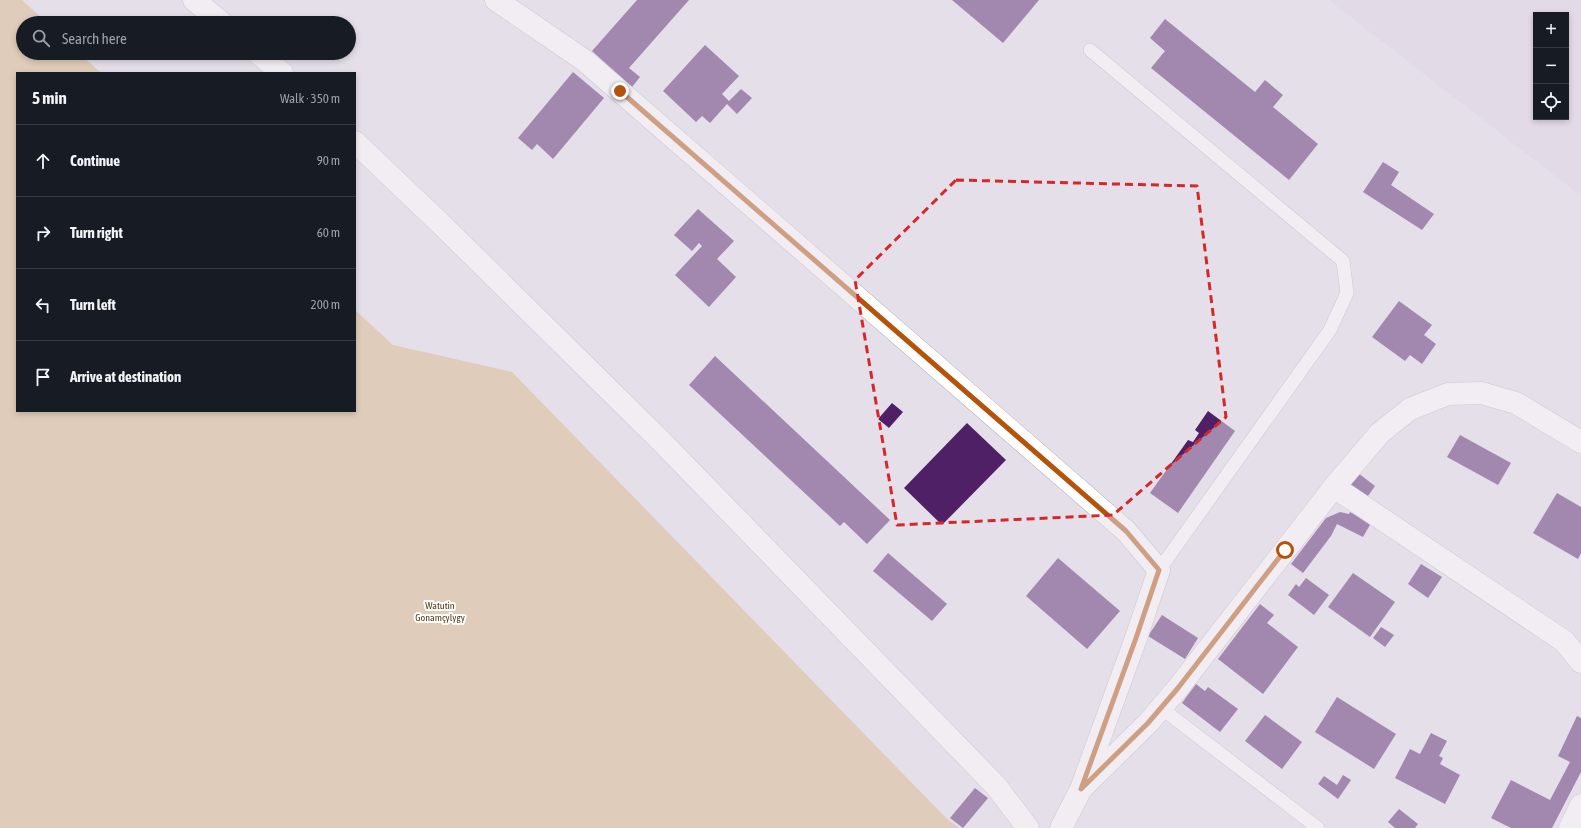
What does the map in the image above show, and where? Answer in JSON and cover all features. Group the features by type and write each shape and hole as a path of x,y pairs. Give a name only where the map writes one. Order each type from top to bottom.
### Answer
{"street":[{"path":"194,0 213,16"},
{"path":"496,0 584,60 1126,531 1159,570 1081,789 1061,828"},
{"path":"266,60 281,72"},
{"path":"356,143 448,230 662,442 996,786 1028,828"},
{"path":"1081,789 1148,723 1178,688 1334,487 1380,433 1410,409 1448,394 1481,393 1516,403 1581,442"},
{"path":"1334,487 1564,641 1581,662"},
{"path":"1570,828 1581,805"}],"lane":[{"path":"1090,50 1343,261 1347,293 1330,330 1159,570"},
{"path":"1160,708 1318,828"}],"highlighted area":[{"path":"956,180 1197,186 1226,417 1113,515 897,525 855,280"}],"shaded area":[{"path":"1329,0 1581,0 1581,196"}],"green space":[{"name":"Watutin Gonamçylygy","path":"0,0 22,0 39,16 16,16 16,60 87,60 100,72 16,72 16,412 356,412 356,311 393,345 512,372 946,818 959,828 0,828"}],"building":[{"path":"637,0 689,0 629,68 640,77 632,87 592,51"},
{"path":"952,0 1039,0 1003,43"},
{"path":"1165,19 1255,92 1265,80 1283,95 1273,107 1318,144 1289,180 1151,68 1165,51 1150,38"},
{"path":"705,45 739,76 722,94 729,101 741,89 752,98 737,114 727,104 710,123 702,116 696,122 663,91"},
{"path":"573,72 604,98 553,159 537,144 532,150 518,138"},
{"path":"1383,162 1399,172 1391,185 1434,214 1422,230 1363,192"},
{"path":"698,209 734,241 717,259 736,277 709,307 675,275 702,246 699,243 692,251 674,235"},
{"path":"1399,301 1432,325 1424,335 1436,344 1422,364 1410,355 1405,361 1372,337"},
{"path":"715,356 890,520 867,544 844,522 840,526 689,385"},
{"path":"892,403 903,412 889,428 878,419"},
{"path":"1208,411 1235,431 1178,513 1150,493 1188,440 1193,442 1199,433 1195,430"},
{"path":"967,423 1006,460 942,525 904,488"},
{"path":"1460,435 1511,463 1498,485 1447,457"},
{"path":"1358,473 1375,486 1368,496 1350,484"},
{"path":"1557,493 1581,507 1581,553 1578,559 1533,533"},
{"path":"1340,512 1349,514 1350,512 1371,523 1363,537 1337,524 1331,536 1303,573 1291,564 1326,518"},
{"path":"888,553 947,604 932,621 873,571"},
{"path":"1058,558 1120,611 1087,649 1026,596"},
{"path":"1421,564 1442,577 1428,598 1408,584"},
{"path":"1353,573 1395,602 1370,637 1328,607"},
{"path":"1306,578 1329,595 1314,615 1288,595 1296,584 1299,587"},
{"path":"1260,604 1274,615 1267,623 1298,647 1263,694 1218,659"},
{"path":"1162,615 1198,638 1185,659 1148,636"},
{"path":"1381,627 1394,635 1385,647 1373,638"},
{"path":"1196,684 1205,691 1208,687 1238,709 1220,732 1182,703"},
{"path":"1337,697 1396,734 1374,769 1315,732"},
{"path":"1265,715 1302,742 1282,769 1245,741"},
{"path":"1577,716 1581,718 1581,772 1552,828 1511,828 1491,818 1511,780 1550,800 1570,762 1558,756"},
{"path":"1431,733 1447,741 1439,756 1443,758 1440,764 1460,775 1445,804 1395,778 1410,749 1420,754"},
{"path":"1343,775 1351,780 1338,799 1318,784 1324,776 1337,785"},
{"path":"975,788 988,798 963,828 950,818"},
{"path":"1399,809 1418,824 1415,828 1395,828 1388,822"}],"route":[{"path":"620,91 1126,531 1159,570 1081,789 1148,723 1178,688 1285,550"}]}
